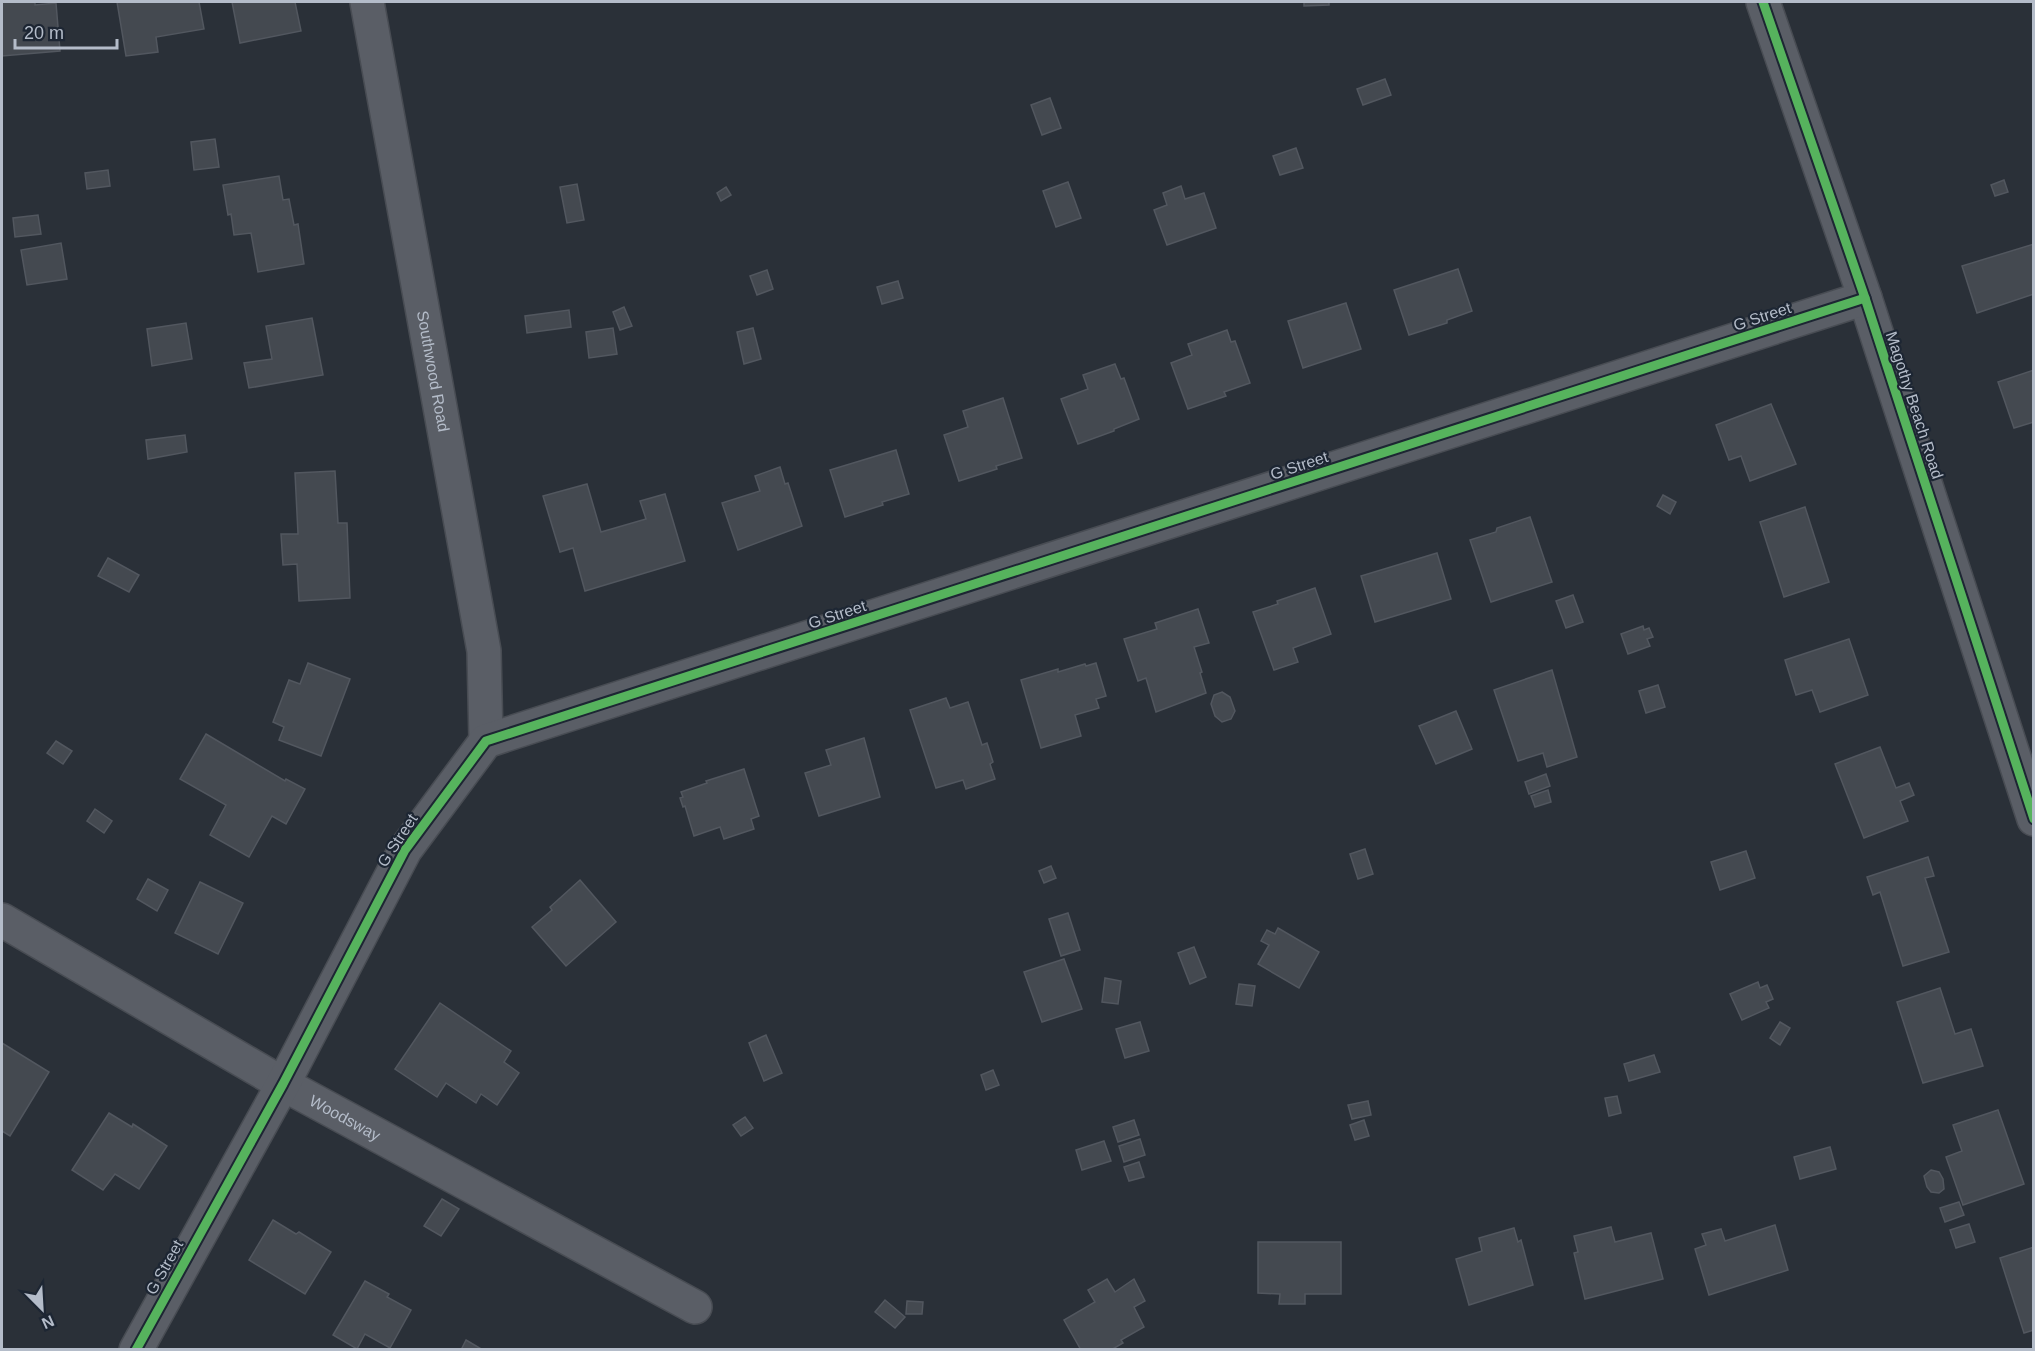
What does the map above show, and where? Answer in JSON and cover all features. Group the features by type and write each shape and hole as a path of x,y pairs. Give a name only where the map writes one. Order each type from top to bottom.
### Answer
{"street":[{"name":"Southwood Road","path":"367,2 484,651 486,741"},
{"name":"Magothy Beach Road","path":"1763,2 1865,298 2034,819"},
{"name":"G Street","path":"136,1350 283,1084 405,850 486,741 1865,298"},
{"name":"Woodsway","path":"2,920 283,1084 695,1307"}],"building":[{"path":"2,2 35,2 35,5 56,3 60,51 2,56"},
{"path":"117,2 199,2 204,29 156,37 158,52 126,56"},
{"path":"232,2 295,2 301,31 240,43"},
{"path":"1304,2 1329,2 1329,5 1304,6"},
{"path":"1385,79 1391,95 1363,105 1357,89"},
{"path":"1050,98 1061,128 1042,135 1031,105"},
{"path":"215,139 219,167 194,170 191,142"},
{"path":"1296,148 1303,168 1280,175 1273,156"},
{"path":"108,170 110,186 87,189 85,173"},
{"path":"279,176 283,200 289,199 294,225 298,224 304,264 258,272 251,233 234,235 223,185"},
{"path":"2004,180 2008,192 1995,196 1991,185"},
{"path":"1068,182 1081,218 1056,227 1043,191"},
{"path":"577,184 584,220 567,223 560,187"},
{"path":"1181,186 1185,199 1204,193 1216,228 1167,245 1154,210 1167,205 1163,193"},
{"path":"726,187 731,195 721,201 717,193"},
{"path":"38,215 41,234 15,237 13,218"},
{"path":"61,243 67,279 27,285 21,250"},
{"path":"2034,244 2034,294 1977,313 1962,266"},
{"path":"1458,269 1472,311 1447,320 1447,323 1409,335 1394,290"},
{"path":"767,270 773,289 757,295 750,276"},
{"path":"898,281 903,298 882,304 877,287"},
{"path":"1346,303 1361,349 1303,368 1288,321"},
{"path":"624,307 632,326 620,330 613,312"},
{"path":"569,310 571,327 527,333 525,316"},
{"path":"312,318 323,375 249,388 244,363 272,359 266,326"},
{"path":"186,323 192,359 152,366 147,329"},
{"path":"613,328 617,354 589,358 586,332"},
{"path":"753,328 761,359 744,364 737,332"},
{"path":"1227,330 1231,342 1235,341 1250,383 1224,392 1226,396 1188,409 1171,363 1192,355 1188,344"},
{"path":"1115,364 1121,379 1124,378 1139,419 1078,444 1061,399 1088,389 1083,375"},
{"path":"2034,370 2034,422 2014,428 1998,382"},
{"path":"1003,398 1022,458 959,481 944,435 968,427 963,411"},
{"path":"1771,404 1796,464 1750,481 1741,456 1729,460 1716,425"},
{"path":"185,435 187,452 148,459 146,440"},
{"path":"896,450 909,494 845,517 830,470"},
{"path":"780,467 785,484 788,483 802,526 738,550 722,503 760,491 755,476"},
{"path":"335,471 338,523 347,523 350,598 299,601 297,564 283,565 281,534 298,534 295,473"},
{"path":"587,484 601,532 646,519 640,501 665,494 685,561 585,591 573,548 560,552 543,496"},
{"path":"1663,495 1676,502 1670,514 1657,506"},
{"path":"1805,507 1829,582 1784,597 1760,522"},
{"path":"1530,517 1552,582 1491,602 1470,540 1496,532 1497,528"},
{"path":"1437,553 1451,599 1375,622 1361,576"},
{"path":"108,558 139,575 129,592 98,576"},
{"path":"1315,588 1331,634 1293,648 1298,662 1274,670 1253,612"},
{"path":"1573,595 1583,622 1566,628 1556,601"},
{"path":"1198,609 1209,643 1194,647 1206,693 1156,712 1146,678 1138,681 1124,639 1157,629 1155,623"},
{"path":"1643,626 1644,630 1649,628 1653,637 1647,639 1650,646 1628,654 1621,634"},
{"path":"1849,639 1868,695 1820,712 1812,690 1796,695 1785,660"},
{"path":"308,663 350,679 321,756 279,740 284,727 273,722 289,680 300,684"},
{"path":"1096,663 1106,696 1096,699 1099,708 1075,715 1081,736 1041,748 1021,680 1058,669 1058,672"},
{"path":"1552,670 1577,757 1547,767 1543,753 1518,761 1494,690"},
{"path":"1658,685 1665,707 1646,713 1639,691"},
{"path":"1222,692 1230,697 1235,711 1231,719 1222,722 1215,716 1211,704 1214,695"},
{"path":"946,698 950,708 968,702 982,745 987,743 995,779 966,789 963,780 936,788 910,710"},
{"path":"1456,711 1472,749 1436,764 1419,726"},
{"path":"206,734 285,781 286,779 305,789 286,824 272,816 249,857 210,835 226,805 180,779"},
{"path":"864,738 880,797 819,816 805,773 831,765 826,750"},
{"path":"56,741 72,751 63,764 47,753"},
{"path":"1880,747 1896,788 1909,783 1914,795 1900,801 1908,821 1864,838 1835,764"},
{"path":"744,769 759,816 751,819 754,829 724,839 720,827 694,836 685,806 683,807 680,798 683,797 681,792"},
{"path":"1546,774 1550,786 1529,794 1525,782"},
{"path":"1548,790 1551,802 1535,807 1531,796"},
{"path":"95,809 112,821 104,833 87,821"},
{"path":"1365,849 1373,874 1358,879 1350,854"},
{"path":"1746,851 1755,878 1720,890 1711,862"},
{"path":"1928,857 1934,876 1925,878 1949,952 1903,966 1880,892 1873,895 1867,877"},
{"path":"1051,866 1056,878 1044,883 1039,871"},
{"path":"148,879 168,890 157,911 137,899"},
{"path":"580,880 616,922 566,966 532,927 552,910 550,907"},
{"path":"200,882 243,903 218,954 175,933"},
{"path":"1068,913 1080,950 1061,956 1049,919"},
{"path":"1278,928 1319,952 1299,988 1258,964 1269,945 1261,941 1267,930 1275,934"},
{"path":"1194,947 1206,977 1190,984 1178,953"},
{"path":"1064,959 1082,1009 1042,1022 1024,972"},
{"path":"1105,978 1121,981 1118,1004 1102,1002"},
{"path":"1758,982 1760,988 1767,985 1773,999 1766,1002 1769,1008 1742,1020 1730,994"},
{"path":"1239,984 1255,986 1252,1006 1236,1004"},
{"path":"1940,988 1955,1034 1971,1029 1983,1066 1923,1083 1897,1002"},
{"path":"440,1003 511,1051 504,1062 519,1073 497,1105 481,1094 476,1103 446,1083 437,1097 395,1069"},
{"path":"1140,1022 1149,1051 1125,1058 1116,1029"},
{"path":"1780,1022 1790,1028 1780,1045 1770,1038"},
{"path":"766,1035 782,1073 764,1081 749,1043"},
{"path":"2,1043 49,1072 10,1136 2,1131"},
{"path":"1654,1055 1660,1072 1629,1081 1624,1064"},
{"path":"993,1070 999,1085 986,1090 981,1075"},
{"path":"1617,1096 1621,1113 1609,1116 1605,1098"},
{"path":"1368,1101 1371,1115 1352,1119 1348,1105"},
{"path":"1998,1110 2024,1184 1963,1205 1946,1157 1962,1151 1953,1125"},
{"path":"109,1113 132,1127 133,1124 167,1146 139,1189 115,1174 103,1190 72,1170"},
{"path":"745,1117 753,1128 741,1136 733,1125"},
{"path":"1134,1120 1139,1135 1118,1142 1113,1127"},
{"path":"1364,1120 1369,1136 1355,1140 1350,1125"},
{"path":"1140,1139 1145,1155 1124,1162 1119,1146"},
{"path":"1104,1141 1111,1161 1082,1170 1076,1150"},
{"path":"1830,1147 1836,1169 1800,1179 1794,1157"},
{"path":"1139,1162 1144,1177 1129,1181 1124,1167"},
{"path":"1931,1170 1939,1172 1943,1179 1944,1189 1939,1193 1931,1192 1927,1187 1924,1176"},
{"path":"442,1199 459,1209 441,1236 424,1226"},
{"path":"1959,1202 1964,1215 1945,1222 1940,1208"},
{"path":"273,1220 296,1234 299,1232 331,1252 305,1294 249,1260"},
{"path":"1969,1224 1975,1242 1956,1248 1950,1230"},
{"path":"1775,1225 1788,1270 1709,1295 1695,1249 1706,1245 1702,1234 1721,1229 1725,1241"},
{"path":"1611,1227 1615,1242 1651,1233 1663,1279 1585,1299 1574,1253 1578,1252 1574,1236"},
{"path":"1514,1228 1518,1242 1521,1240 1533,1285 1469,1305 1456,1259 1482,1251 1479,1238"},
{"path":"1258,1242 1341,1242 1341,1294 1305,1294 1305,1304 1279,1304 1280,1294 1258,1293"},
{"path":"2034,1247 2034,1330 2024,1333 2000,1258"},
{"path":"1107,1279 1115,1292 1134,1279 1145,1301 1134,1307 1144,1327 1121,1340 1123,1343 1111,1350 1081,1350 1064,1320 1095,1302 1088,1290"},
{"path":"365,1281 389,1294 387,1297 411,1310 390,1348 365,1334 357,1349 333,1335"},
{"path":"885,1300 905,1317 895,1328 875,1312"},
{"path":"907,1301 923,1302 922,1314 906,1314"},
{"path":"466,1340 483,1350 461,1350"}],"cycle path":[{"path":"1763,2 1865,298 2034,819"},
{"path":"136,1350 283,1084 405,850 486,741 1865,298"}]}
